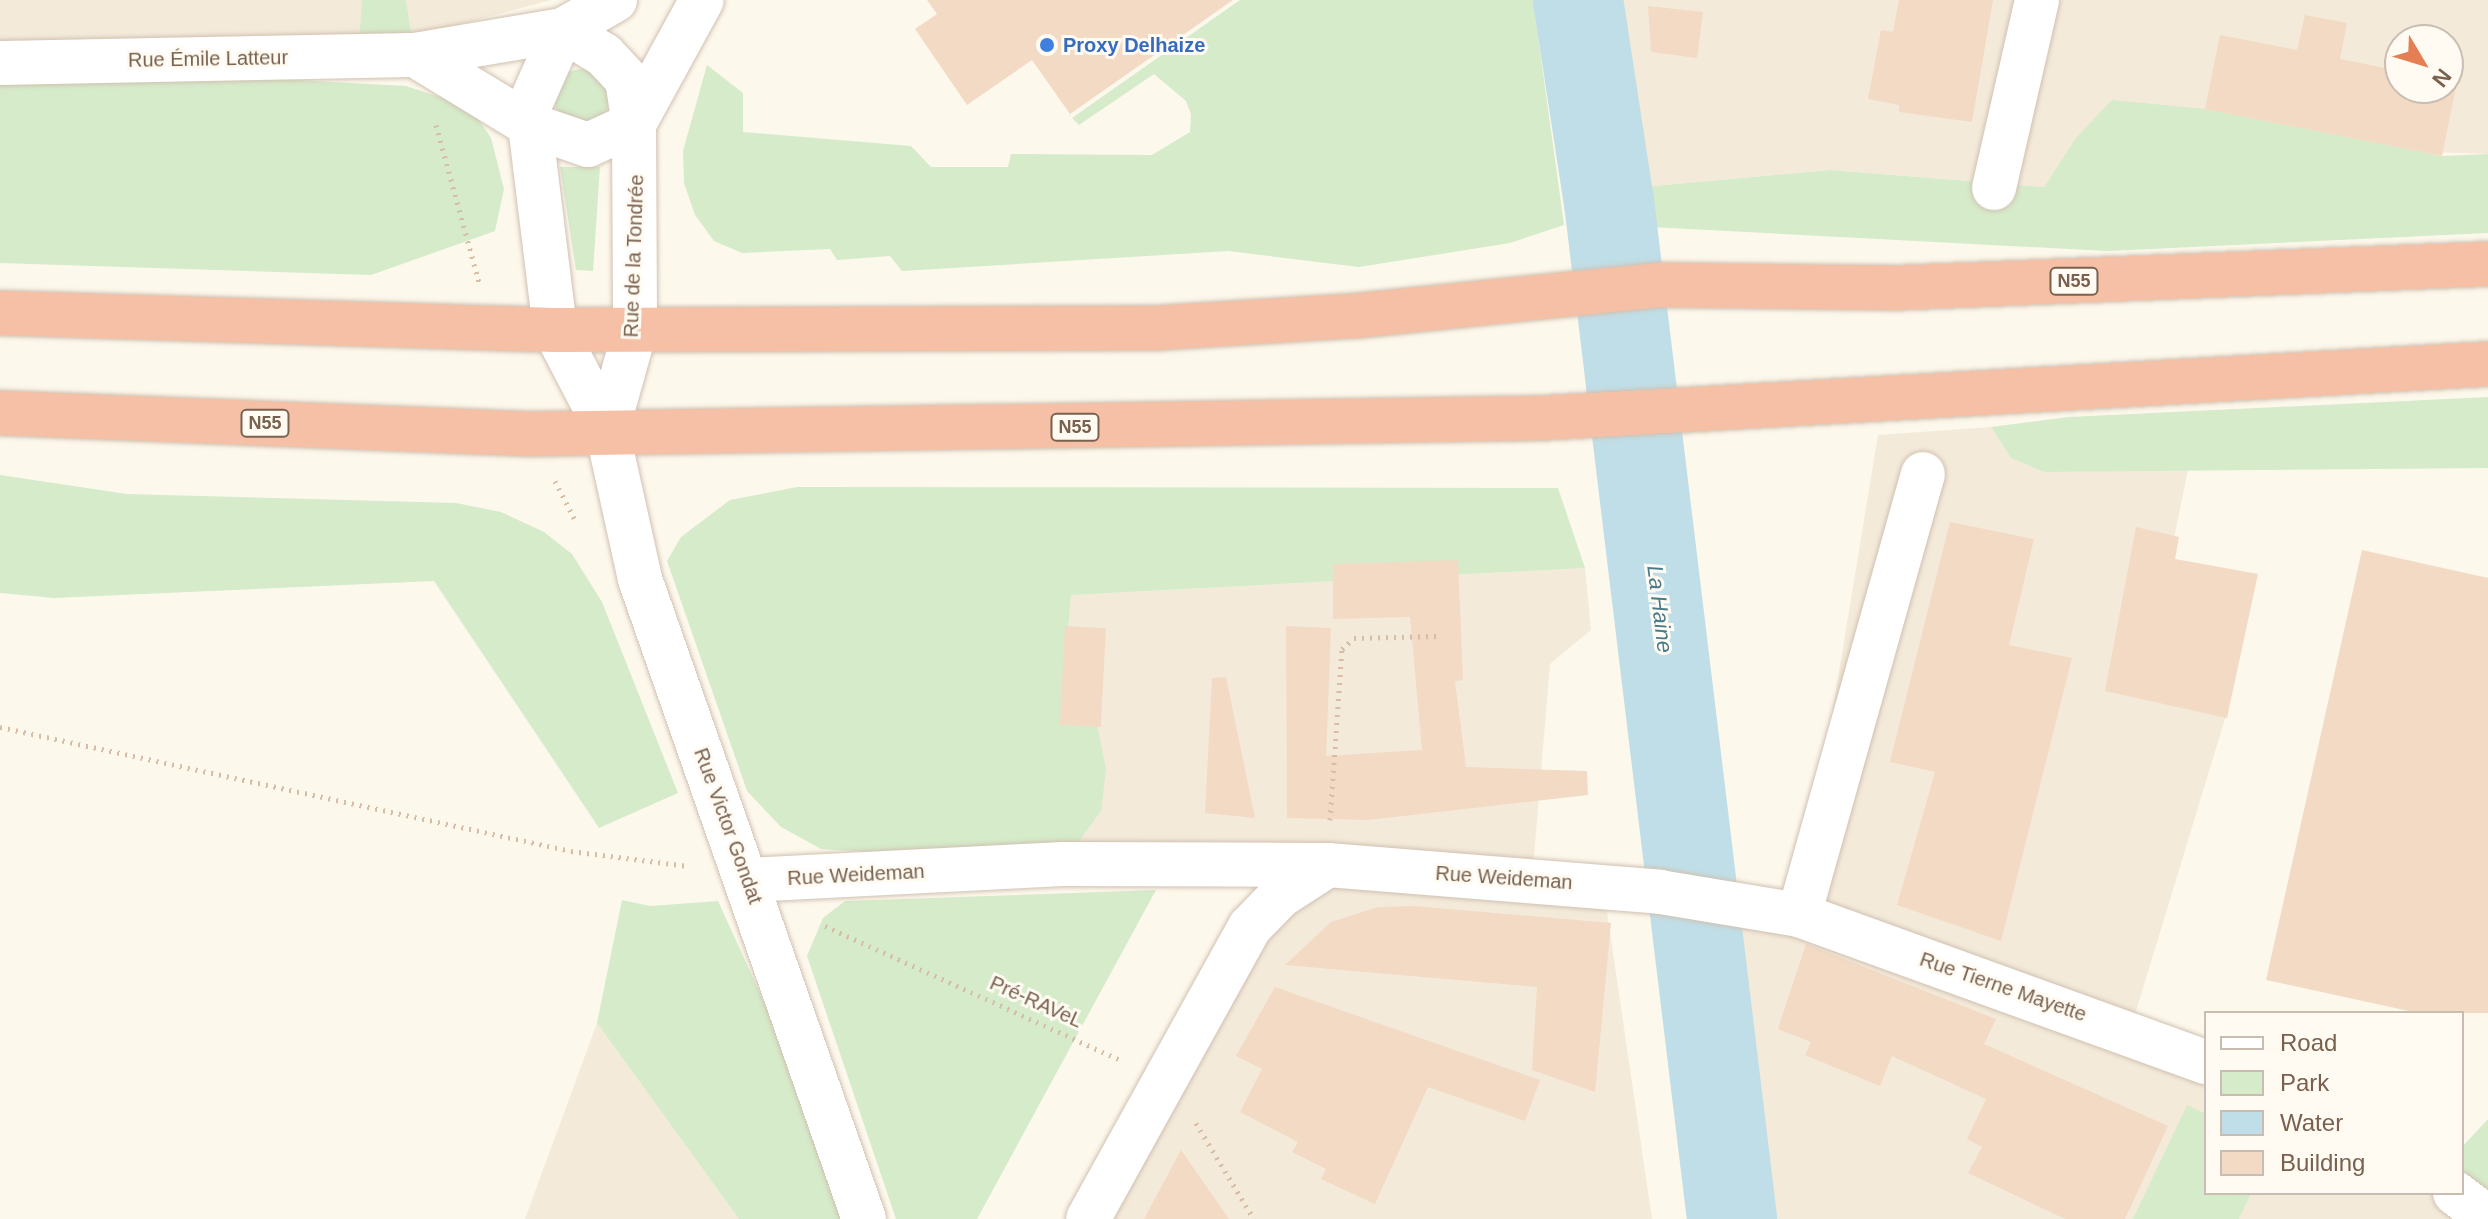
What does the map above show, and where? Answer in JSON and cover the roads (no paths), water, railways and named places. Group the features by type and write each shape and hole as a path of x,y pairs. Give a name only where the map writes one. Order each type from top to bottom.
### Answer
{"highway":[{"name":"N55","path":"0,313 555,330 1156,328 1527,301 1660,285 1892,288 2488,264"},
{"name":"N55","path":"0,413 529,434 607,430 763,433 1542,418 2488,364"}],"street":[{"path":"607,430 555,330 530,125 539,75 563,30 615,0"},
{"name":"Rue de la Tondrée","path":"607,430 635,330 634,124 702,0"},
{"path":"1994,188 2037,0"},
{"path":"415,55 530,125 588,145 634,124 627,80 604,55 563,30"},
{"name":"Rue Émile Latteur","path":"0,63 415,55 563,30"},
{"name":"Rue Victor Gondat","path":"607,430 640,579 748,880 864,1219"},
{"path":"1799,915 1923,474"},
{"name":"Rue Weideman","path":"748,880 1063,864 1328,865 1660,892 1799,915"},
{"path":"1088,1219 1250,927 1280,896 1328,865"},
{"name":"Rue Tierne Mayette","path":"1799,915 2204,1061"},
{"path":"2458,1195 2488,1218"}],"water":[{"path":"1683,930 1717,932 1741,1123 1745,1219 1718,1219 1715,1128"}],"waterway":[{"name":"La Haine","path":"1578,0 1609,202 1732,1219"}],"place":[{"name":"Proxy Delhaize","path":"1047,45"}]}
